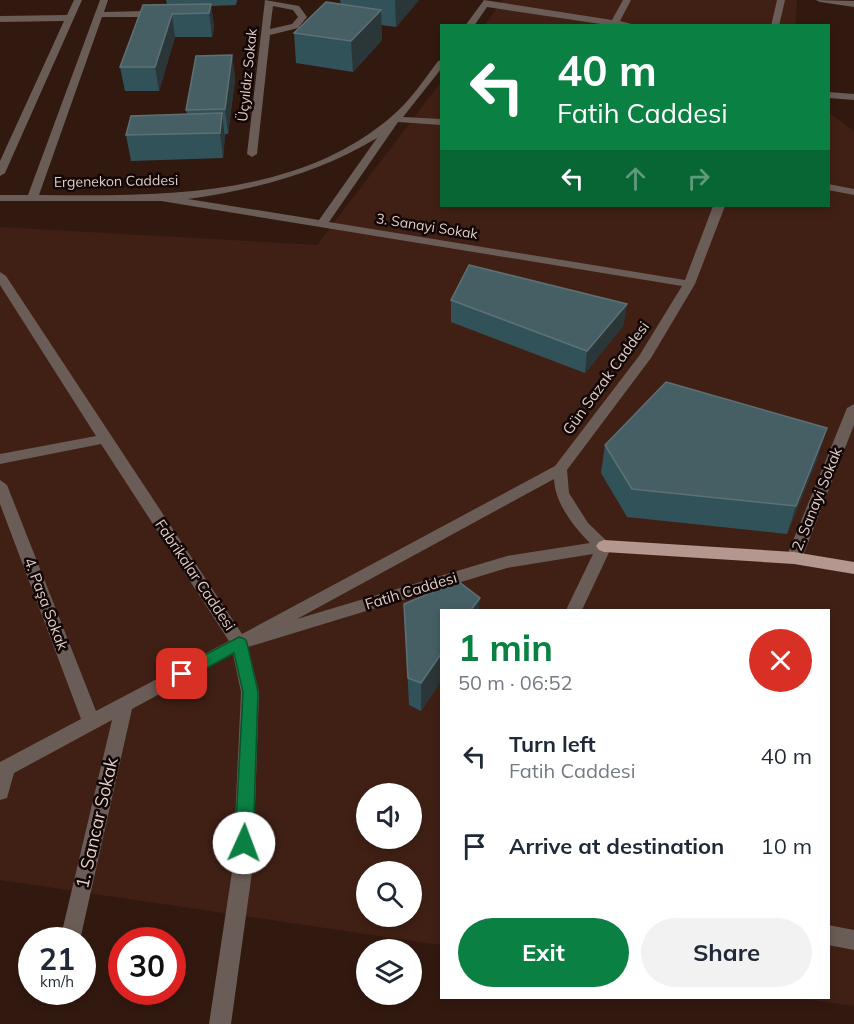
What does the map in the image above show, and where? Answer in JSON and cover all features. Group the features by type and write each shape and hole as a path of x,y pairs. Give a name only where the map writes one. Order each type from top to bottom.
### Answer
{"main road":[{"name":"Fatih Caddesi","path":"604,546 794,558 854,568"}],"street":[{"path":"0,173 78,0"},
{"path":"32,198 104,0"},
{"path":"615,23 627,0"},
{"path":"775,24 781,0"},
{"path":"820,0 854,4"},
{"path":"265,33 286,30 301,22 303,17 291,3 269,1"},
{"name":"Üçyıldız Sokak","path":"252,153 269,1"},
{"path":"470,24 486,2 622,24"},
{"path":"99,15 145,14"},
{"path":"0,19 71,18"},
{"name":"Ergenekon Caddesi","path":"0,198 161,198 254,183 322,163 372,136 395,119 436,78"},
{"path":"830,95 854,97"},
{"path":"322,224 395,119 440,122"},
{"path":"830,187 854,192"},
{"name":"3. Sanayi Sokak","path":"161,198 689,284"},
{"name":"Gün Sazak Caddesi","path":"560,469 645,358 689,284 719,207"},
{"name":"Fabrikalar Caddesi","path":"0,276 239,643 250,692 244,854 220,1024"},
{"name":"2. Sanayi Sokak","path":"794,558 854,408"},
{"path":"0,459 105,440"},
{"path":"239,643 560,469 562,493 583,527 604,546 574,609"},
{"name":"4. Paşa Sokak","path":"0,485 92,723"},
{"name":"Fatih Caddesi","path":"3,769 239,643 507,562 604,546"},
{"name":"1. Sancar Sokak","path":"73,927 124,706"},
{"path":"0,792 3,769"},
{"path":"830,935 854,940"}],"shaded area":[{"path":"503,0 797,0 795,24 485,24"},
{"path":"440,83 440,207 830,207 830,113 854,131 854,1006 802,999 830,999 830,609 440,609 440,945 422,942 422,939 400,939 0,880 0,227 317,245"}],"building":[{"path":"326,2 381,10 351,41 294,33"},
{"path":"211,4 209,13 172,14 155,67 120,67 143,5"},
{"path":"232,55 225,109 186,110 196,56"},
{"path":"222,113 220,133 126,135 131,116"},
{"path":"469,265 627,304 587,351 451,300"},
{"path":"666,382 827,428 796,506 632,489 605,445"},
{"path":"458,581 480,598 472,609 440,609 440,655 421,683 408,678 404,604"}],"route":[{"path":"182,674 239,643 250,692 244,843"}]}
